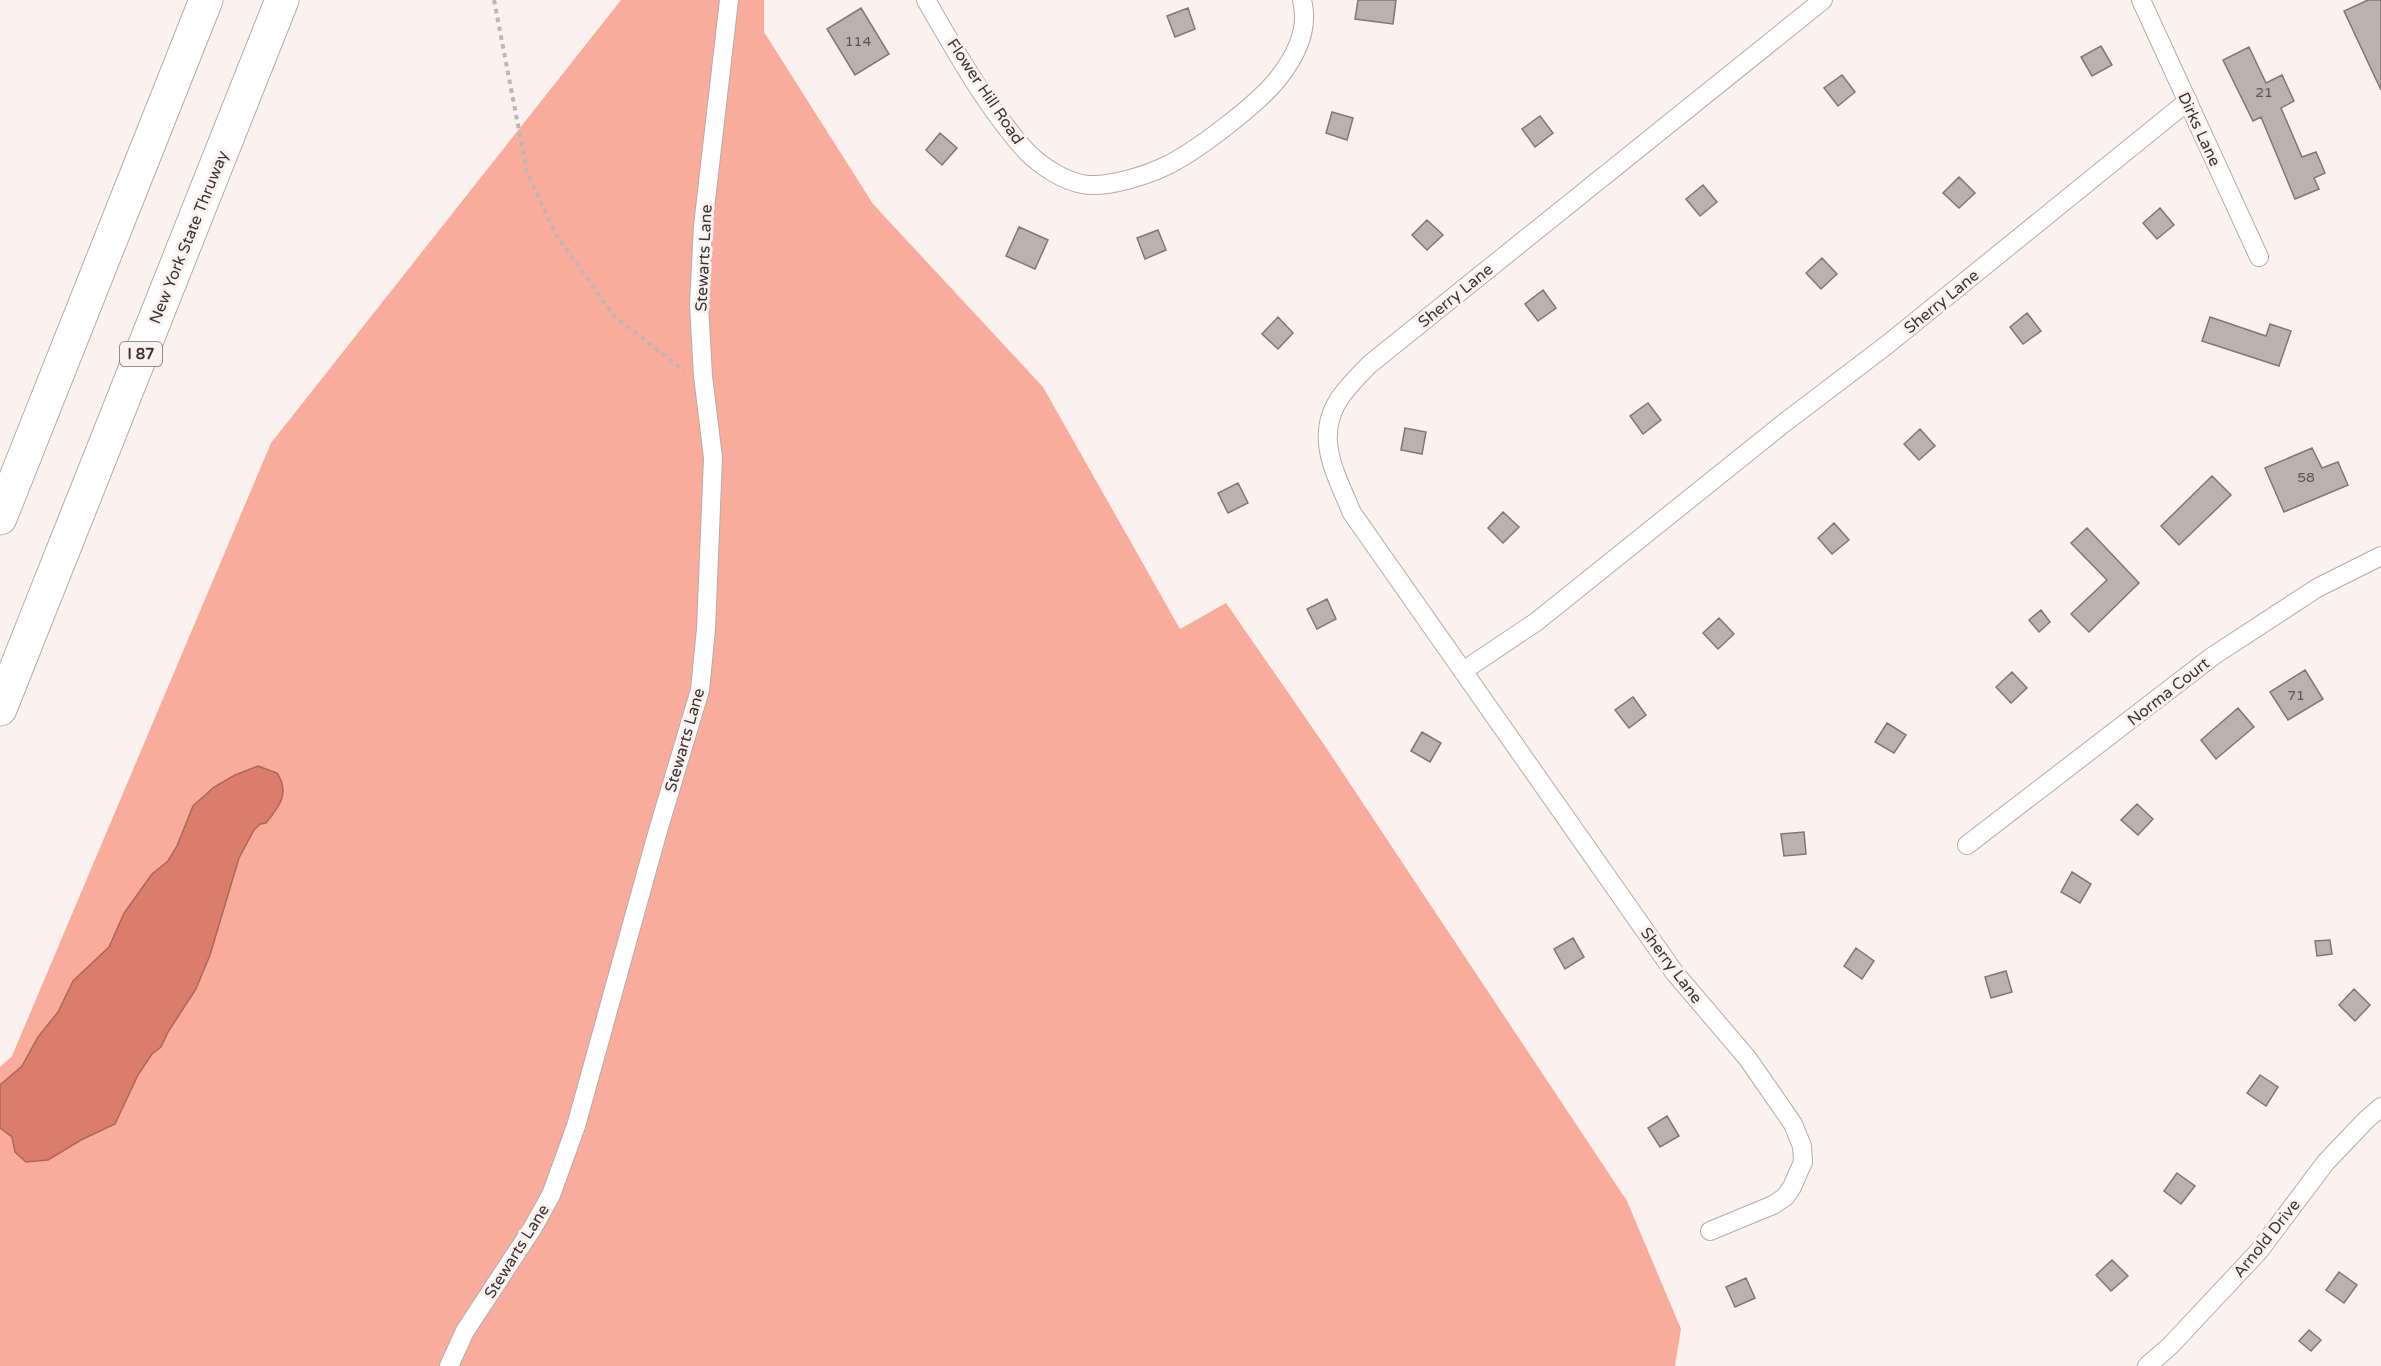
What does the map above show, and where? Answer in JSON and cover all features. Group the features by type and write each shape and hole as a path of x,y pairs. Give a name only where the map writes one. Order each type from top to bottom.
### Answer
{"highway":[{"path":"0,518 206,0"},
{"name":"New York State Thruway","path":"0,709 282,0"}],"street":[{"name":"Stewarts Lane","path":"449,1366 465,1331 532,1229 550,1195 576,1126 657,834 700,690 706,629 713,458 704,386 699,305 703,226 729,0"},
{"name":"Flower Hill Road","path":"930,7 988,101 1028,153 1050,171 1082,184 1107,184 1139,177 1170,163 1246,109 1280,77 1298,46 1305,24 1302,0"},
{"name":"Sherry Lane","path":"1710,1231 1773,1205 1785,1197 1803,1162 1802,1146 1793,1124 1748,1059 1674,972 1352,513 1330,459 1326,433 1341,396 1370,364 1823,0"},
{"name":"Dirks Lane","path":"2141,0 2259,257"},
{"name":"Sherry Lane","path":"1463,671 1536,622 1784,423 1888,344 2187,101"},
{"name":"Norma Court","path":"1967,845 2212,656 2316,588 2381,556"},
{"name":"Arnold Drive","path":"2147,1366 2170,1346 2259,1251 2326,1162 2381,1107"}],"path":[{"path":"494,0 527,172 555,233 613,315 704,386"}],"shaded area":[{"path":"621,0 764,0 764,32 873,204 1043,387 1180,629 1226,603 1325,746 1627,1201 1681,1329 1675,1366 0,1366 0,1067 12,1056 271,443"},
{"path":"258,766 277,773 283,787 282,799 266,823 260,824 254,830 239,858 210,955 196,989 161,1047 152,1054 138,1075 115,1124 81,1140 48,1160 26,1162 15,1152 12,1137 0,1128 0,1085 22,1066 38,1037 58,1012 73,981 109,947 124,913 152,874 168,861 177,846 193,806 214,787"}],"building":[{"path":"1358,0 1396,0 1393,24 1355,19"},
{"path":"2368,0 2381,0 2381,90 2344,11"},
{"path":"861,8 889,54 855,75 827,29"},
{"path":"1188,8 1195,29 1175,37 1167,16"},
{"path":"2101,46 2112,65 2092,76 2081,57"},
{"path":"2249,47 2266,83 2282,75 2294,101 2281,108 2302,157 2316,152 2325,173 2314,178 2319,189 2295,199 2261,117 2253,121 2223,60"},
{"path":"1842,75 1855,92 1838,106 1824,88"},
{"path":"1332,112 1353,118 1347,140 1326,133"},
{"path":"1540,116 1553,133 1535,147 1522,129"},
{"path":"940,133 957,148 942,165 926,150"},
{"path":"1959,177 1975,193 1959,208 1943,193"},
{"path":"1703,185 1717,202 1700,216 1686,199"},
{"path":"2160,208 2174,225 2157,239 2143,223"},
{"path":"1427,220 1443,235 1427,250 1412,235"},
{"path":"1019,227 1048,240 1035,269 1006,256"},
{"path":"1158,230 1166,250 1145,259 1137,238"},
{"path":"1822,258 1837,274 1821,289 1806,273"},
{"path":"1543,290 1556,308 1538,321 1525,304"},
{"path":"2027,313 2041,331 2023,344 2010,327"},
{"path":"1278,317 1293,333 1278,349 1262,334"},
{"path":"2210,317 2266,336 2270,324 2291,331 2279,366 2202,341"},
{"path":"1648,403 1661,420 1643,434 1630,416"},
{"path":"1405,428 1426,432 1422,454 1401,450"},
{"path":"1920,429 1935,446 1919,460 1904,444"},
{"path":"2312,448 2322,468 2338,462 2348,485 2284,512 2265,468"},
{"path":"2212,476 2231,495 2179,545 2161,526"},
{"path":"1238,483 1248,503 1228,513 1218,493"},
{"path":"1503,512 1519,527 1503,543 1488,528"},
{"path":"1834,523 1849,540 1832,554 1818,538"},
{"path":"2087,528 2139,583 2089,632 2071,614 2107,580 2071,543"},
{"path":"1327,599 1336,619 1317,629 1307,609"},
{"path":"2041,610 2050,622 2039,632 2029,620"},
{"path":"1719,618 1734,634 1718,649 1703,633"},
{"path":"2305,670 2323,699 2288,720 2270,692"},
{"path":"2012,672 2027,688 2011,703 1996,687"},
{"path":"1633,697 1646,715 1629,728 1615,710"},
{"path":"2238,708 2254,727 2216,759 2201,740"},
{"path":"1887,723 1906,735 1894,753 1875,742"},
{"path":"1422,732 1441,743 1430,762 1411,751"},
{"path":"2137,804 2153,819 2138,835 2121,820"},
{"path":"1804,832 1806,854 1784,856 1781,834"},
{"path":"2072,872 2091,884 2080,903 2061,892"},
{"path":"1573,938 1584,957 1565,969 1554,949"},
{"path":"2330,940 2332,954 2317,956 2315,941"},
{"path":"1856,948 1874,961 1862,979 1844,966"},
{"path":"2006,971 2012,992 1991,998 1985,977"},
{"path":"2354,989 2370,1005 2355,1021 2339,1005"},
{"path":"2260,1075 2278,1087 2266,1106 2247,1093"},
{"path":"1667,1116 1679,1136 1660,1147 1648,1128"},
{"path":"2177,1173 2195,1186 2181,1204 2164,1191"},
{"path":"2112,1260 2128,1276 2111,1291 2096,1275"},
{"path":"2339,1272 2357,1285 2344,1303 2326,1290"},
{"path":"1746,1278 1755,1298 1735,1307 1726,1287"},
{"path":"2309,1330 2321,1340 2311,1351 2299,1341"}]}
